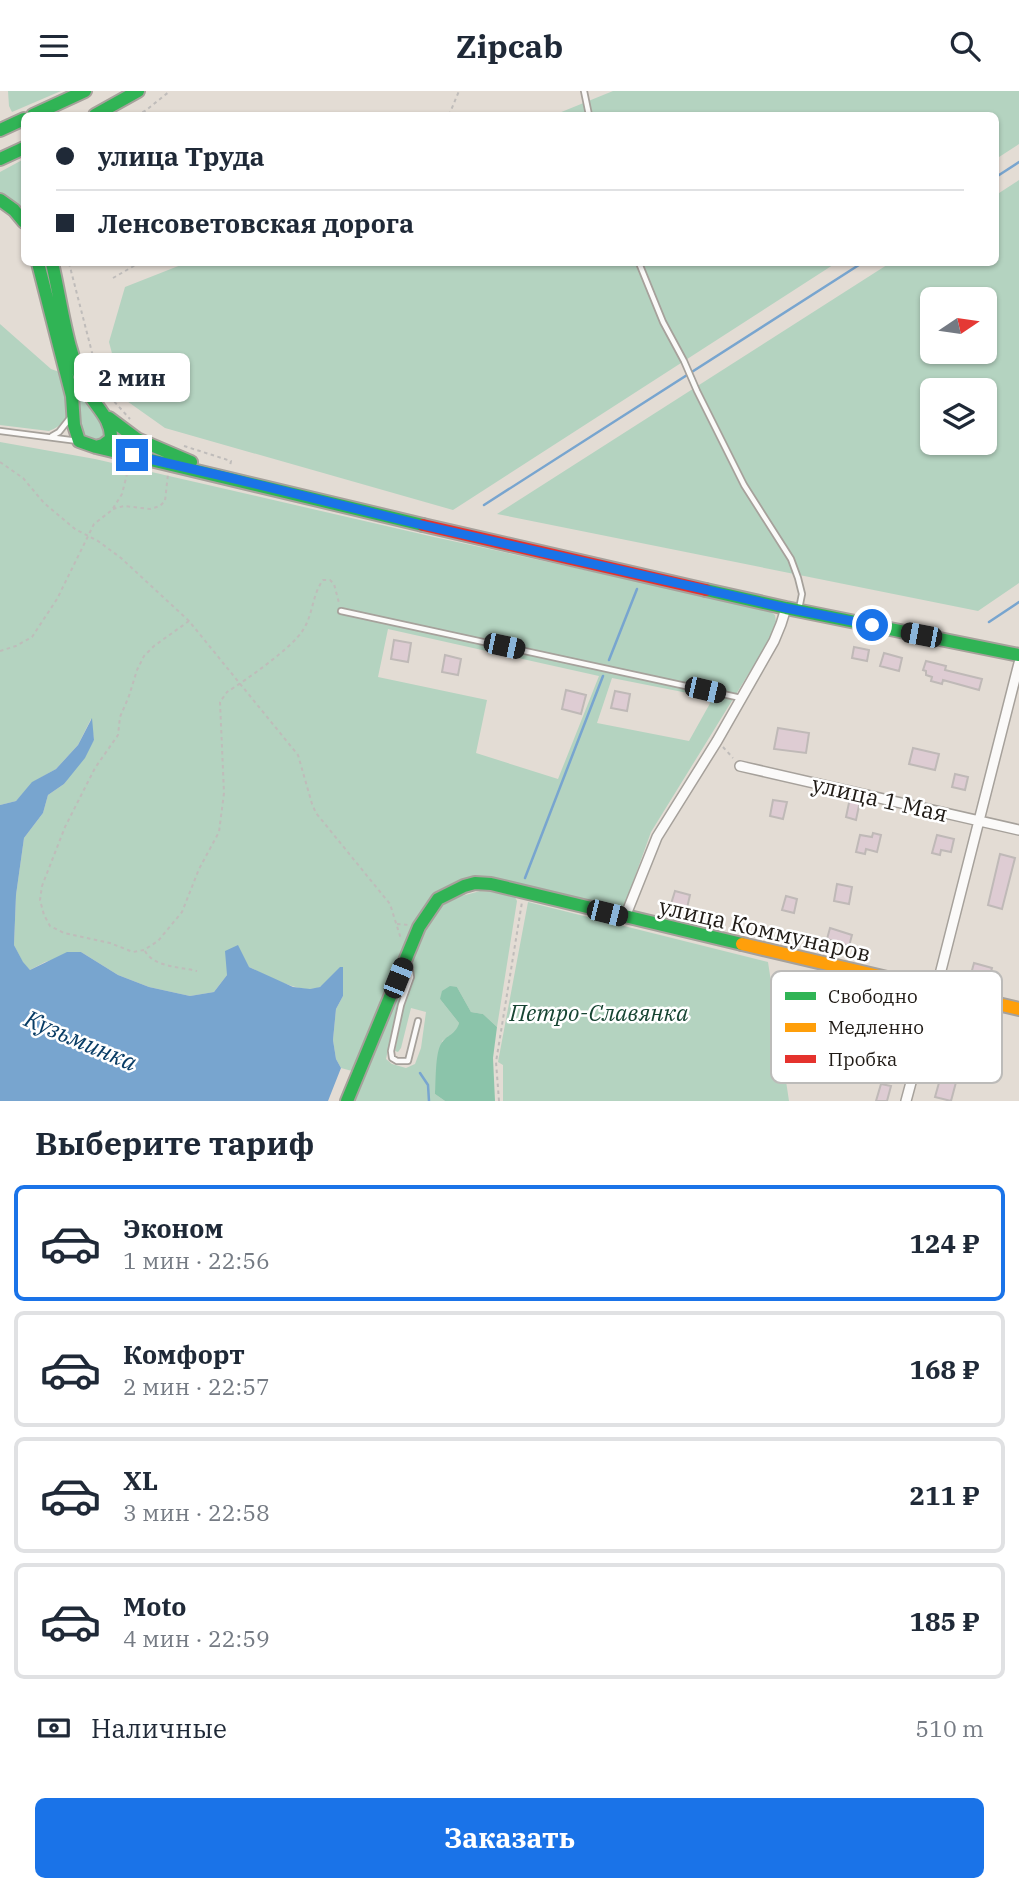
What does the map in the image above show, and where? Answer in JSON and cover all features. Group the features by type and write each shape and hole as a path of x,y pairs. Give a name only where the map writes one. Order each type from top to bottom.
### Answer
{"street":[{"path":"40,112 85,91"},
{"path":"100,112 138,91"},
{"path":"0,130 21,120"},
{"path":"0,159 21,149"},
{"path":"0,200 21,219"},
{"path":"39,266 74,404 74,431 79,441 418,524 786,608 1019,655"},
{"path":"53,266 75,361 85,386 112,428 111,439 96,447"},
{"path":"103,413 137,439 227,477"},
{"path":"625,917 657,837 742,698 774,641 786,608"},
{"path":"941,971 1019,663"},
{"name":"улица 1 Мая","path":"740,765 1019,829"},
{"name":"улица Коммунаров","path":"347,1101 419,927 438,899 464,885 491,884 524,891 855,971"},
{"path":"906,1101 911,1083"}],"lane":[{"path":"584,91 588,112"},
{"path":"640,266 663,322 744,485 791,559 802,594 800,604"},
{"path":"51,437 65,426 74,404"},
{"path":"0,431 79,441"},
{"path":"341,611 742,698"},
{"path":"408,953 411,977 401,1005 391,1058 408,1061 418,1021"}],"path":[{"path":"143,112 170,91"},
{"path":"450,112 459,91"},
{"path":"70,266 96,368 111,398 136,424"},
{"path":"113,278 134,266"},
{"path":"178,444 231,461 227,477"},
{"path":"113,510 122,494 132,455"},
{"path":"0,462 23,478 44,503 75,529 121,558 189,621 298,755 316,813 390,904 408,953"},
{"path":"0,651 32,637 57,599 94,524 113,510 124,506 150,509 160,506 164,501 170,464"},
{"path":"189,621 144,656 136,670 120,717 118,735 95,768 65,827 42,886 40,900 50,926 64,933 110,943 133,952 144,950 158,941 182,912 199,869 219,832 224,793 220,702 227,692 296,639 311,615 318,588 323,580 331,580 334,584 341,611"},
{"path":"720,745 740,765"},
{"path":"499,1101 496,1062 524,891"},
{"path":"144,950 155,962 197,971"}],"green space":[{"path":"8,91 61,91 12,112"},
{"path":"613,91 1019,91 1019,144 999,157 999,112 561,112"},
{"path":"21,161 21,213 0,196 0,172"},
{"path":"1019,180 1019,583 978,611 497,514 885,266 999,266 999,193"},
{"path":"178,266 831,266 453,510 165,428 124,399 109,342 125,287"},
{"path":"0,324 51,369 62,373 68,398 67,414 58,426 49,431 0,425"},
{"path":"76,376 85,398 110,430 101,440 82,436 74,378"},
{"path":"0,442 95,459 768,610 775,615 776,622 767,644 651,832 624,907 612,911 485,877 463,881 436,894 415,923 352,1071 341,1068 336,1059 333,1040 336,1009 343,996 343,967 322,986 305,989 285,984 249,967 227,975 214,992 190,996 149,987 118,975 81,952 45,962 30,970 23,963 14,945 16,895 24,838 43,813 48,795 64,784 94,740 91,719 78,745 56,769 33,782 16,801 0,805","holes":["388,629 599,676 558,779 476,753 487,700 378,677","612,678 713,698 689,741 597,723"]},
{"path":"480,891 515,897 517,901 497,1027 483,1014 471,1012 457,987 440,999 459,1023 456,1032 442,1041 435,1094 445,1101 354,1101 402,977 407,975 408,980 398,1004 386,1059 406,1068 415,1064 421,1048 426,1012 411,1008 401,1048 398,1052 395,1051 404,1006 414,979 412,959 430,918 440,907 458,897"},
{"name":"Петро-Славянка","path":"528,902 768,962 771,982 771,1083 786,1083 789,1101 503,1101 503,1065 498,1062"},
{"path":"450,986 457,987 471,1012 483,1014 497,1027 493,1058 495,1101 445,1101 435,1094 439,1049 459,1023 440,999 442,991"}],"water":[{"name":"Кузьминка","path":"92,718 94,740 85,758 64,784 48,795 43,813 24,838 16,895 14,945 23,962 30,970 67,952 81,952 118,975 149,987 190,996 214,992 227,975 225,951 238,945 249,967 293,987 320,987 343,967 343,996 336,1009 333,1040 336,1059 341,1068 328,1101 0,1101 0,805 16,801 32,782 56,769 78,745"}],"building":[{"path":"394,640 411,643 408,662 391,659"},
{"path":"854,647 869,650 867,661 852,658"},
{"path":"884,653 902,658 899,671 880,666"},
{"path":"445,655 461,659 458,675 442,672"},
{"path":"926,661 946,666 945,670 982,679 979,690 943,680 942,684 931,681 932,677 926,675 923,670"},
{"path":"566,690 586,695 581,714 562,709"},
{"path":"615,691 630,694 627,711 611,708"},
{"path":"778,728 809,733 806,753 774,749"},
{"path":"913,748 939,754 935,770 909,764"},
{"path":"955,774 968,777 965,790 952,787"},
{"path":"850,798 860,801 856,820 846,817"},
{"path":"773,800 787,802 783,819 770,816"},
{"path":"873,833 881,835 877,852 866,849 865,854 856,852 860,835 872,837"},
{"path":"937,835 954,839 951,852 941,850 940,855 932,853"},
{"path":"1000,854 1015,858 1002,909 988,905"},
{"path":"837,884 852,887 849,904 834,901"},
{"path":"675,891 690,895 687,908 671,904"},
{"path":"786,896 797,899 794,913 782,910"},
{"path":"830,928 852,935 849,946 827,939"},
{"path":"974,963 992,968 991,971 972,971"},
{"path":"939,1083 956,1083 951,1101 935,1097"},
{"path":"881,1084 891,1086 887,1101 876,1101"}],"waterway":[{"path":"999,175 1019,162"},
{"path":"484,505 857,266"},
{"path":"609,660 637,589"},
{"path":"989,622 1019,602"},
{"path":"525,878 603,676"},
{"path":"420,1073 428,1085 429,1101"}],"traffic: fast":[{"path":"40,112 85,91"},
{"path":"100,112 138,91"},
{"path":"0,130 21,120"},
{"path":"0,159 21,149"},
{"path":"0,200 21,218"},
{"path":"39,266 72,396 74,425 79,441 423,525"},
{"path":"53,266 74,360 87,391 106,419 111,432 111,439 96,447"},
{"path":"109,418 137,439 191,462"},
{"path":"706,590 1019,655"},
{"path":"347,1101 419,927 438,899 464,886 475,883 491,884 742,944"}],"traffic: slow":[{"path":"742,944 857,971"},
{"path":"1002,1005 1019,1009"}],"traffic: jam":[{"path":"423,525 706,590"}],"route":[{"path":"132,455 418,524 872,625"}]}
